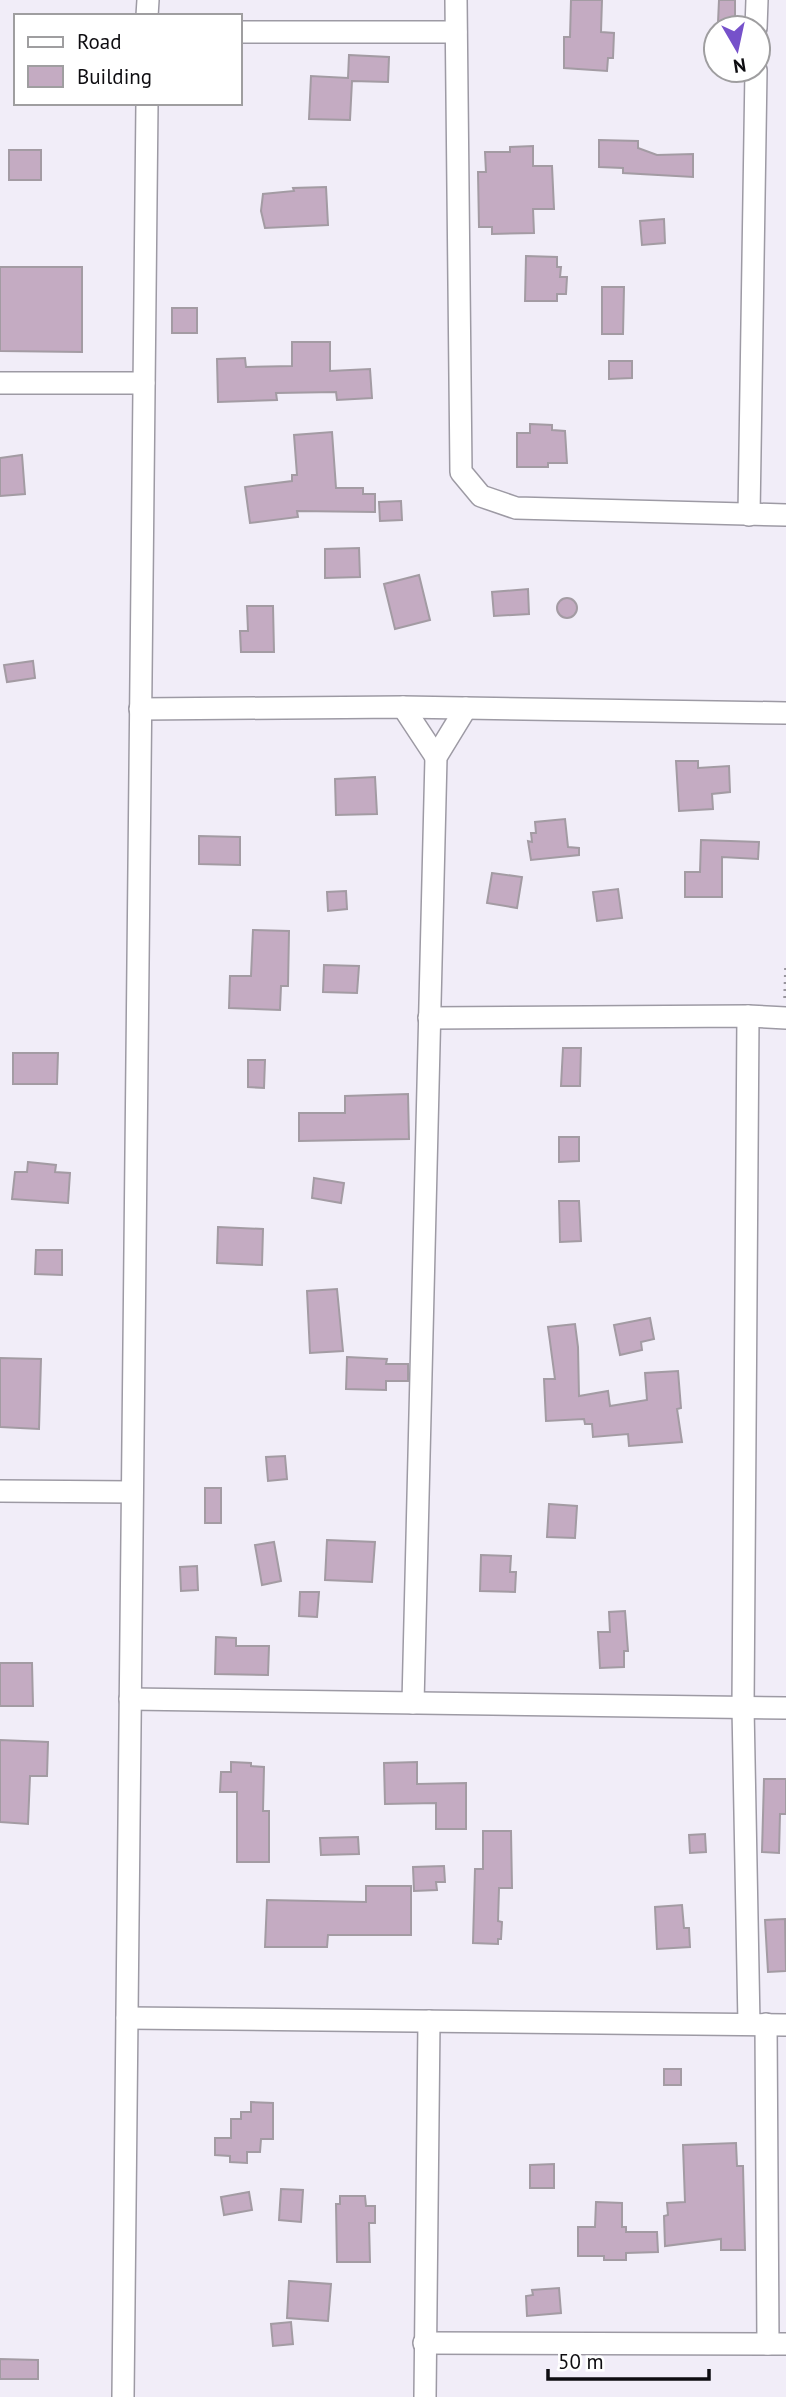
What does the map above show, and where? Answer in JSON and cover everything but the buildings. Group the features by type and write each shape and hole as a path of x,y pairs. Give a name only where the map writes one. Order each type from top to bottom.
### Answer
{"street":[{"path":"456,0 461,472 481,496 516,509 786,515"},
{"path":"242,32 456,32"},
{"path":"749,515 756,84"},
{"path":"123,2397 146,105"},
{"path":"0,383 144,383"},
{"path":"140,709 403,707 786,713"},
{"path":"403,707 436,757"},
{"path":"413,1703 436,757 466,708"},
{"path":"425,2343 777,2344 767,2025 743,1707 748,1016"},
{"path":"429,1018 785,1018"},
{"path":"0,1490 132,1492"},
{"path":"130,1699 786,1708"},
{"path":"127,2018 767,2025"},
{"path":"425,2397 429,2021"}],"path":[{"path":"785,1018 786,965"}]}
